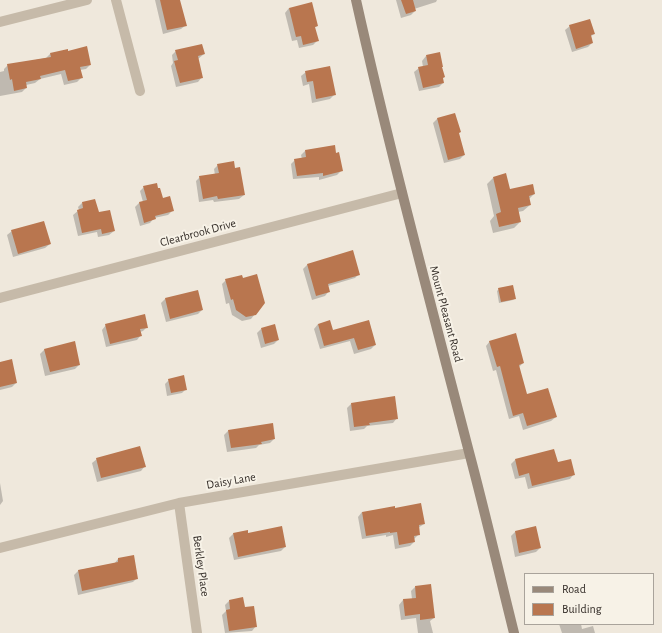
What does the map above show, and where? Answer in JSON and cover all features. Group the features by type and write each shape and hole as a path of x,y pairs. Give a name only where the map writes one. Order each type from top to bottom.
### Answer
{"street":[{"path":"0,22 87,0"},
{"path":"116,0 140,91"},
{"name":"Mount Pleasant Road","path":"356,0 402,193 514,633"},
{"name":"Clearbrook Drive","path":"0,298 402,193"},
{"name":"Daisy Lane","path":"0,548 179,503 469,453"},
{"name":"Berkley Place","path":"179,503 197,633"}],"building":[{"path":"160,0 180,0 187,26 167,30"},
{"path":"401,0 413,0 416,11 406,14"},
{"path":"312,2 318,26 315,27 319,41 303,45 301,36 296,37 289,8"},
{"path":"590,19 595,34 591,35 593,43 576,49 569,25"},
{"path":"202,44 205,54 198,56 203,78 180,83 174,61 178,60 175,50"},
{"path":"87,46 91,65 80,67 83,78 68,81 65,70 40,76 41,79 26,82 27,88 14,91 7,64 51,57 50,53 68,49 68,51"},
{"path":"440,52 445,77 443,78 444,83 423,88 418,67 428,65 426,55"},
{"path":"330,66 336,95 316,99 313,81 307,82 305,71"},
{"path":"455,113 461,132 459,133 465,155 448,160 437,118"},
{"path":"335,145 336,153 339,152 343,171 323,176 323,173 297,176 294,159 306,157 305,150"},
{"path":"234,161 235,168 240,167 245,195 218,199 217,196 203,199 199,176 219,173 217,164"},
{"path":"506,173 510,189 533,184 535,194 529,196 531,205 518,208 521,222 499,227 496,214 501,212 493,177"},
{"path":"157,183 163,198 170,196 174,211 155,216 156,219 144,223 139,202 147,200 143,186"},
{"path":"95,199 99,212 110,210 115,231 102,234 101,229 82,233 77,210 83,208 82,202"},
{"path":"44,221 51,244 18,254 11,230"},
{"path":"353,250 360,275 328,284 330,292 316,296 307,264"},
{"path":"257,274 265,303 256,315 246,317 236,310 233,299 231,300 225,279 242,275 243,278"},
{"path":"513,285 516,299 501,302 498,288"},
{"path":"198,290 203,310 170,319 165,298"},
{"path":"145,314 148,328 140,329 142,336 110,344 105,324"},
{"path":"330,320 333,330 369,320 376,345 358,350 354,338 324,346 318,324"},
{"path":"275,324 279,340 265,344 261,328"},
{"path":"516,333 524,363 519,365 527,394 548,388 557,417 527,426 523,413 513,416 500,366 497,367 489,341"},
{"path":"75,341 80,365 50,372 44,349"},
{"path":"12,359 17,383 0,387 0,362"},
{"path":"184,375 187,390 171,393 168,379"},
{"path":"395,396 398,419 369,423 370,425 354,427 351,403"},
{"path":"273,423 275,439 261,442 262,444 231,448 228,430"},
{"path":"140,446 146,467 101,478 96,458"},
{"path":"554,449 558,462 571,459 575,475 532,486 529,473 519,476 515,459"},
{"path":"421,503 425,524 419,525 420,535 414,536 415,542 399,545 397,532 366,536 362,512"},
{"path":"282,526 286,547 238,557 233,533 248,530 248,533"},
{"path":"536,526 541,548 519,553 515,531"},
{"path":"134,555 138,579 82,591 78,570 118,562 118,558"},
{"path":"431,584 435,618 420,620 420,614 405,616 403,599 416,598 415,586"},
{"path":"243,597 245,607 254,606 257,627 229,631 226,610 230,609 229,600"}]}
